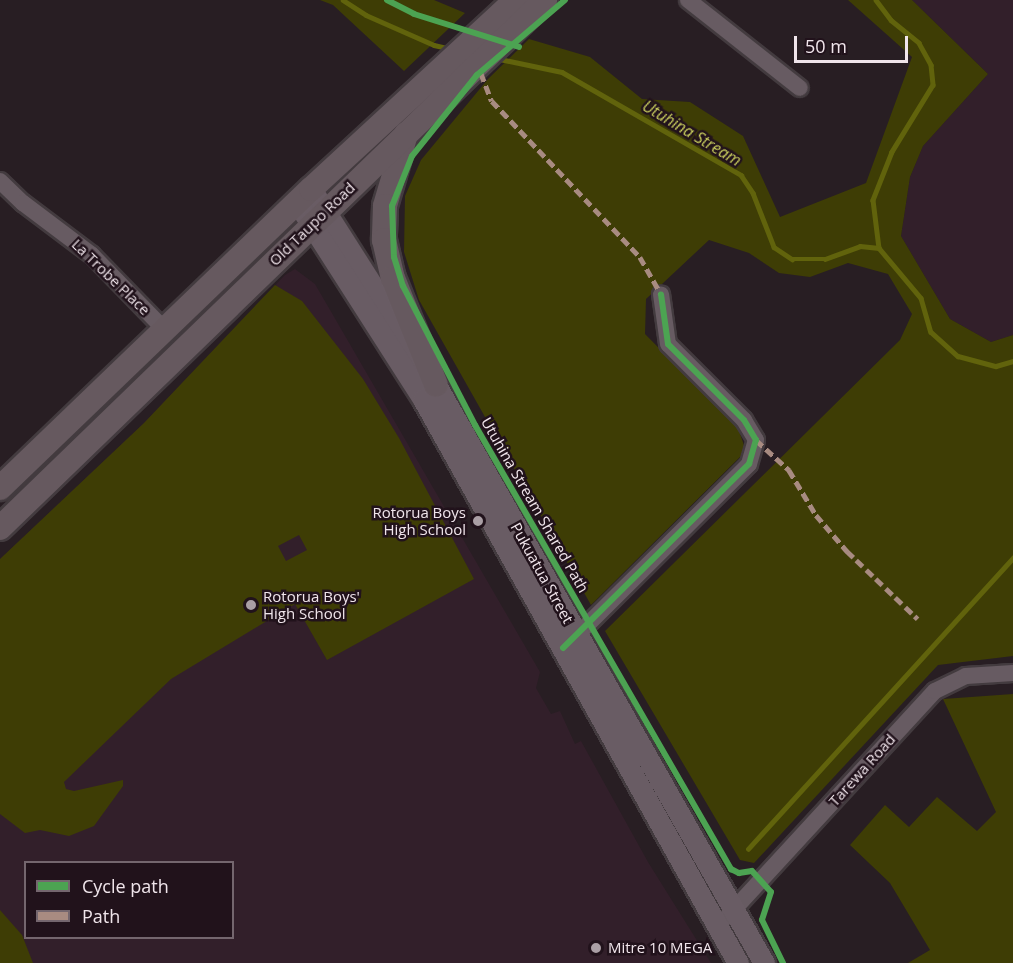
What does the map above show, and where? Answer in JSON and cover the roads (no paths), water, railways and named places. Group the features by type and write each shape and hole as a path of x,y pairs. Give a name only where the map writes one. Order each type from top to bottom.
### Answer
{"highway":[{"name":"Old Taupo Road","path":"496,31 516,0"},
{"name":"Old Taupo Road","path":"0,488 304,196 460,65 496,31 545,0"},
{"name":"Old Taupo Road","path":"0,528 408,129 460,65"},
{"path":"408,129 385,206 384,240 393,278 436,385"},
{"name":"Old Taupo Road","path":"81,451 97,421 163,354 169,342 165,330"}],"main road":[{"name":"Pukuatua Street","path":"304,196 423,399 764,963"},
{"name":"Pukuatua Street","path":"318,218 436,385 738,963"}],"street":[{"path":"688,0 800,88"},
{"name":"La Trobe Place","path":"0,181 23,203 92,255 165,330"},
{"path":"570,642 749,464 756,440 744,420 668,344 661,294"},
{"name":"Tarewa Road","path":"718,926 926,698 954,680 1013,673"}],"waterway":[{"name":"Utuhina Stream","path":"343,0 366,15 434,45 452,49"},
{"path":"876,0 891,20 919,43 931,65 933,85 892,152 873,200 879,248"},
{"name":"Utuhina Stream","path":"495,58 562,72 741,175 753,193 774,247 792,259 825,259 860,246 879,248 921,298 931,332 958,356 996,366 1013,361"},
{"path":"748,849 1013,558"}],"place":[{"name":"Rotorua Boys High School","path":"478,521"},
{"name":"Rotorua Boys' High School","path":"251,605"},
{"name":"Mitre 10 MEGA","path":"596,948"}]}
